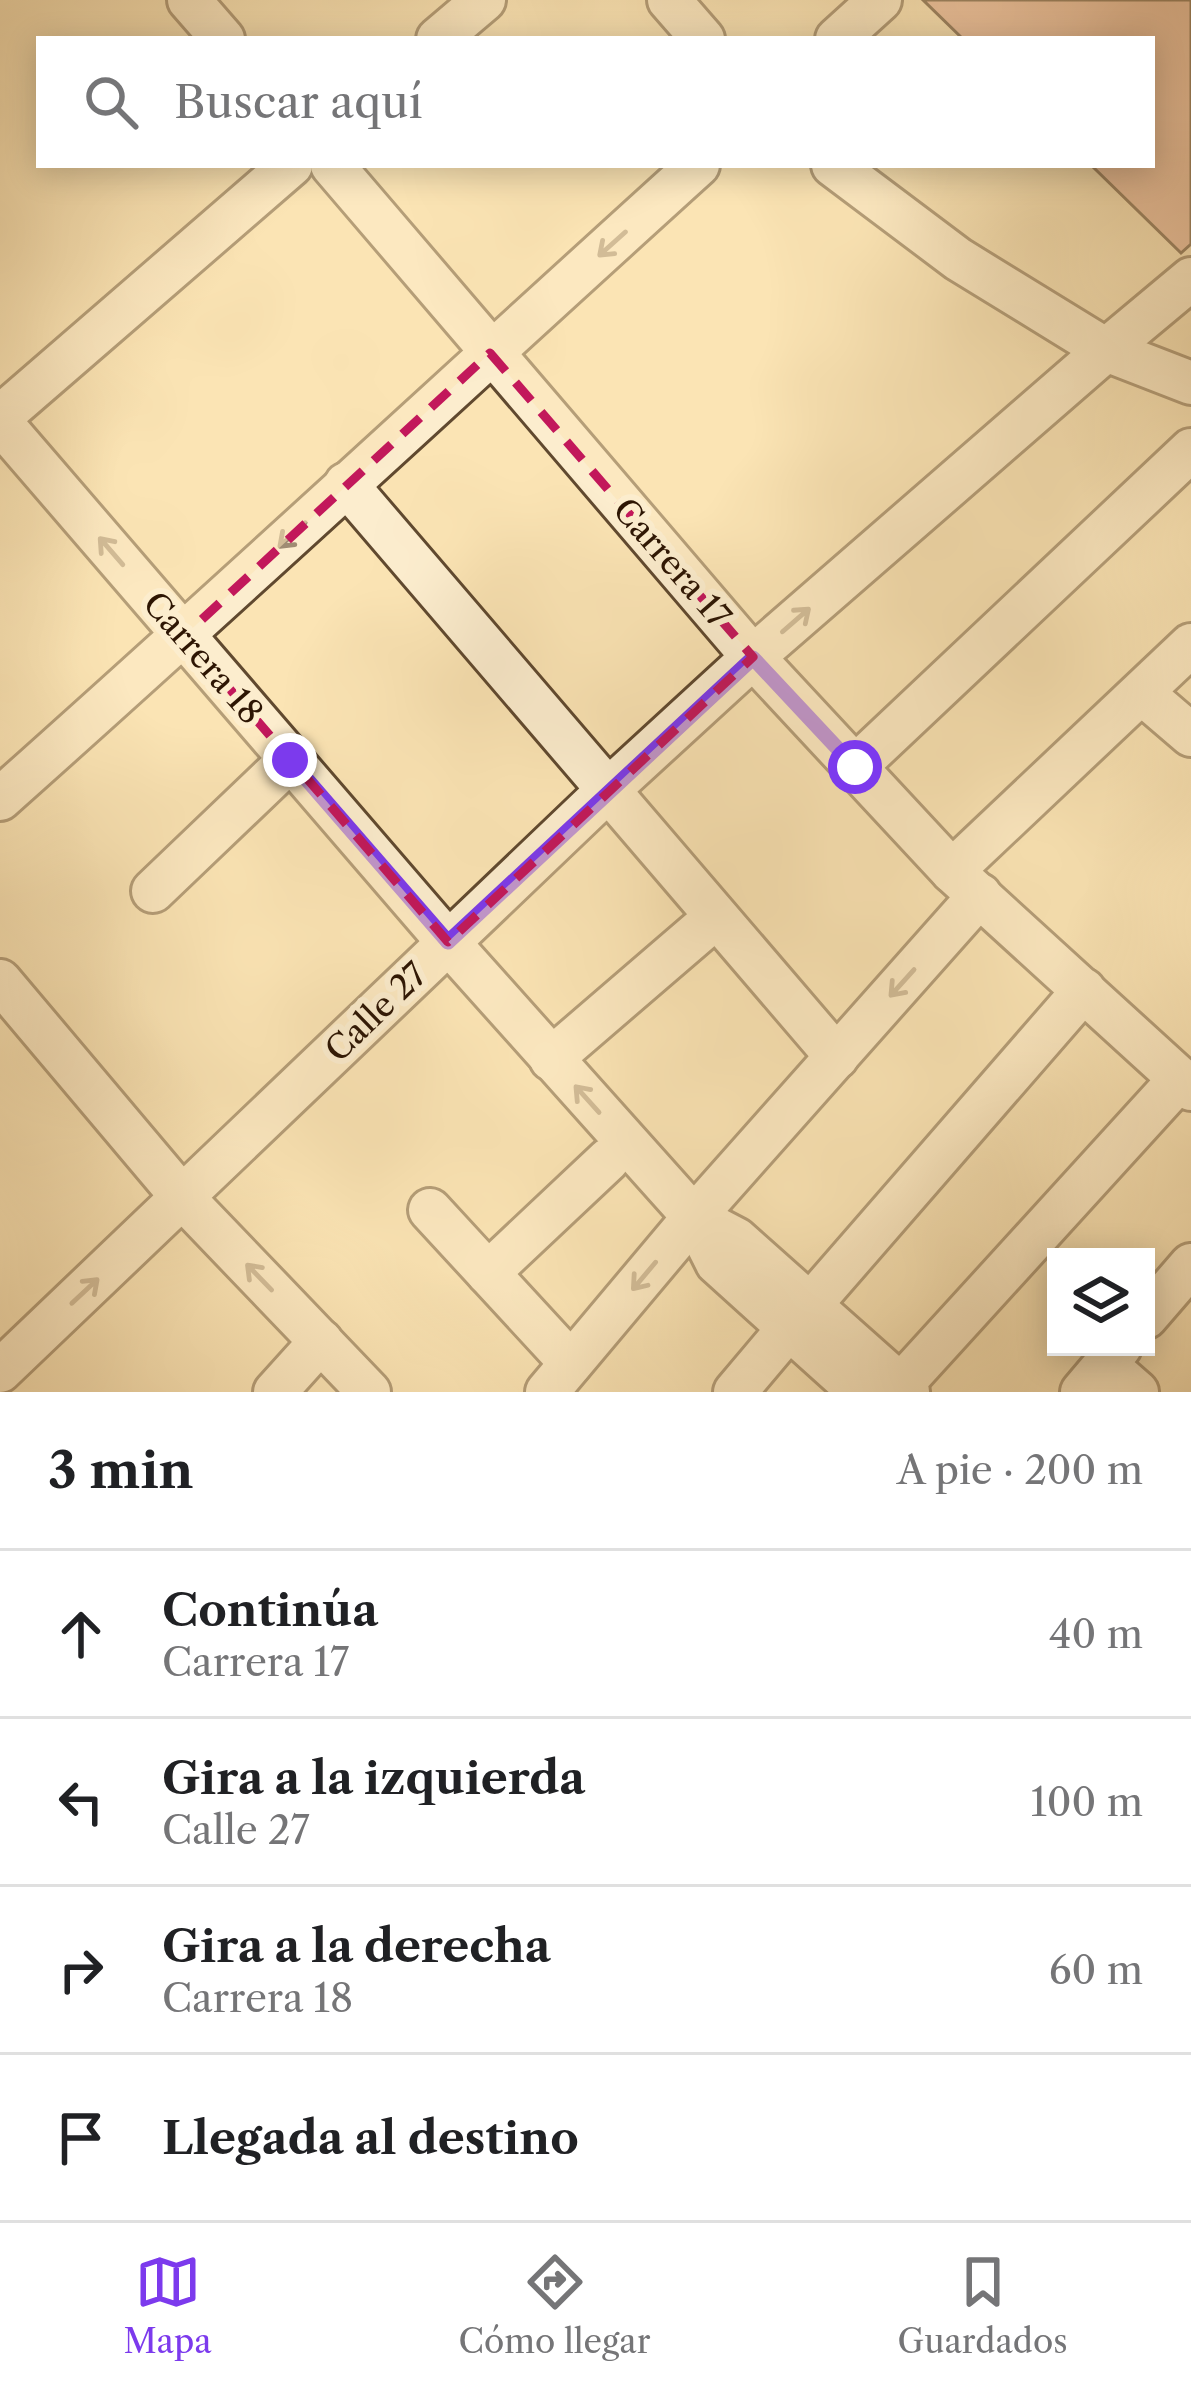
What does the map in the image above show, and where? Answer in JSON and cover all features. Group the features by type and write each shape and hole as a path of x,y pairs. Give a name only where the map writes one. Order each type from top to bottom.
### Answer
{"street":[{"path":"189,0 220,36"},
{"path":"442,36 484,0"},
{"path":"669,0 700,36"},
{"path":"840,36 880,0"},
{"path":"0,419 288,168"},
{"name":"Carrera 17","path":"335,168 753,658 966,883 1185,1084"},
{"path":"0,799 695,168"},
{"path":"836,168 958,259 1106,350 1191,383"},
{"name":"Calle 27","path":"0,1371 607,791 753,658 1191,279"},
{"name":"Carrera 18","path":"0,419 448,942 694,1216 717,1263 799,1316 890,1390"},
{"path":"855,767 1191,450"},
{"path":"346,484 837,1057"},
{"path":"430,1210 488,1273 559,1378 694,1216 837,1057 966,883 1191,645"},
{"path":"1142,693 1191,735"},
{"path":"153,891 290,760"},
{"path":"551,1059 716,917"},
{"path":"0,980 183,1198 369,1392"},
{"path":"735,1392 1084,990"},
{"path":"890,1390 1185,1084"},
{"path":"488,1273 608,1160"},
{"path":"1155,1307 1189,1270"},
{"path":"275,1392 321,1341"}],"highlighted area":[{"path":"490,353 753,657 448,942 184,636"}],"building":[{"path":"923,0 1191,0 1191,244 1181,253 1094,168 1155,168 1155,36 960,36"}],"route":[{"path":"290,760 448,942 753,658 855,767"}]}
